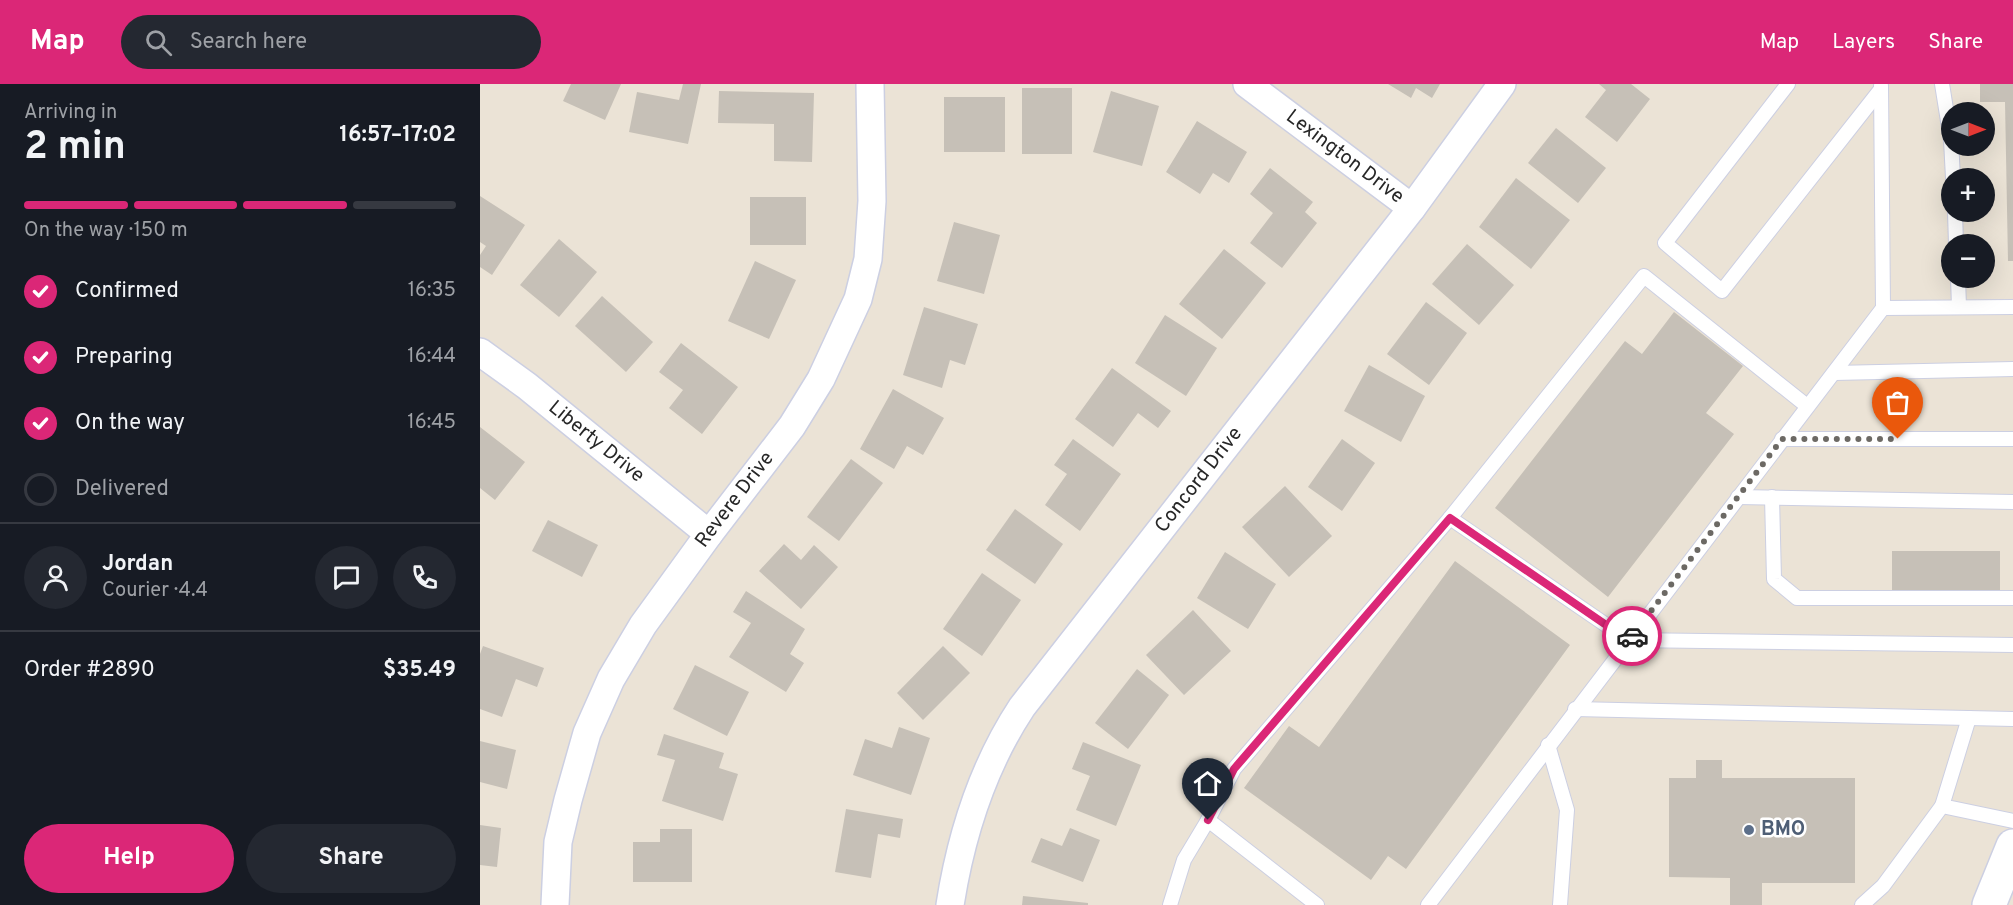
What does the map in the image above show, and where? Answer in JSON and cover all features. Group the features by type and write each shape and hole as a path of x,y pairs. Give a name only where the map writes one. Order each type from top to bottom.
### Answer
{"street":[{"name":"Revere Drive","path":"555,905 558,842 574,778 598,704 643,625 792,426 821,378 858,299 868,258 872,201 870,84"},
{"name":"Lexington Drive","path":"1247,84 1412,208"},
{"name":"Concord Drive","path":"950,905 962,844 976,801 990,763 1022,707 1412,208 1502,84"},
{"name":"Liberty Drive","path":"480,352 527,386 709,534"},
{"path":"1989,905 2013,846"}],"lane":[{"path":"1788,84 1665,243 1722,291 1881,86"},
{"path":"1942,84 1951,140 1952,168"},
{"path":"1428,905 1882,308 1881,86"},
{"path":"1170,905 1184,860 1234,769 1450,518 1644,276 1807,406"},
{"path":"1958,288 1959,307"},
{"path":"1882,308 2013,307"},
{"path":"1834,373 2013,369"},
{"path":"1782,439 2013,439"},
{"path":"1738,497 2013,502"},
{"path":"1772,497 1774,579 1797,598 2013,598"},
{"path":"1450,518 1628,640 2013,645"},
{"path":"1575,709 2013,719"},
{"path":"1862,905 1882,886 1942,806 1969,718"},
{"path":"1548,745 1567,810 1560,905"},
{"path":"1942,806 2013,821"},
{"path":"1208,820 1317,905"}],"building":[{"path":"571,84 621,84 605,120 563,101"},
{"path":"683,84 701,84 688,144 629,132 637,92 679,100"},
{"path":"1388,84 1440,84 1432,98 1416,88 1411,98"},
{"path":"1599,84 1631,84 1650,99 1617,142 1585,117 1606,90"},
{"path":"1980,84 2013,84 2013,261 2008,261 2005,102 1980,102"},
{"path":"1022,88 1072,88 1072,154 1022,154"},
{"path":"719,91 814,93 812,162 774,161 774,124 718,123"},
{"path":"1111,91 1159,106 1142,166 1093,152"},
{"path":"944,97 1005,97 1005,152 944,152"},
{"path":"1197,121 1247,152 1229,183 1213,173 1200,194 1166,172"},
{"path":"1556,128 1606,168 1578,203 1528,163"},
{"path":"1270,168 1313,202 1305,212 1317,223 1282,268 1250,243 1273,213 1250,194"},
{"path":"1516,178 1570,220 1531,269 1479,227"},
{"path":"480,196 525,225 492,275 480,267 480,255 486,246 480,242"},
{"path":"750,197 806,197 806,245 750,245"},
{"path":"954,222 1000,235 984,294 937,281"},
{"path":"559,239 597,272 559,317 520,285"},
{"path":"1467,244 1514,285 1479,325 1432,284"},
{"path":"1224,249 1266,283 1222,339 1179,304"},
{"path":"755,261 796,280 769,339 728,321"},
{"path":"602,296 653,342 626,372 575,326"},
{"path":"1426,302 1467,333 1429,385 1387,354"},
{"path":"924,307 978,324 965,365 950,360 942,388 903,375"},
{"path":"1674,312 1743,366 1706,413 1734,434 1608,597 1495,508 1625,341 1642,354"},
{"path":"1165,315 1217,348 1186,396 1135,363"},
{"path":"681,343 738,387 702,434 669,408 683,390 659,372"},
{"path":"1369,365 1425,396 1401,442 1344,411"},
{"path":"1112,368 1171,411 1158,428 1138,413 1113,447 1075,419"},
{"path":"893,389 944,418 923,455 907,446 894,469 860,449"},
{"path":"480,427 525,462 495,500 480,488"},
{"path":"1073,439 1121,474 1080,531 1045,505 1067,474 1054,465"},
{"path":"1342,439 1375,463 1342,511 1308,487"},
{"path":"851,459 883,483 839,541 807,517"},
{"path":"1285,486 1332,536 1289,577 1242,527"},
{"path":"1015,509 1063,544 1035,584 986,550"},
{"path":"548,520 598,545 582,577 532,551"},
{"path":"784,544 801,560 814,545 838,567 801,609 759,571"},
{"path":"1892,551 2000,551 2000,590 1892,590"},
{"path":"1225,552 1276,584 1248,629 1197,598"},
{"path":"1455,561 1570,645 1406,869 1388,856 1371,880 1244,788 1289,726 1319,747"},
{"path":"982,573 1021,600 982,656 943,629"},
{"path":"746,591 805,629 790,654 804,663 786,692 729,657 751,623 733,612"},
{"path":"1193,610 1231,651 1184,695 1146,655"},
{"path":"483,646 544,668 537,687 516,679 502,717 480,709 480,654"},
{"path":"943,646 970,673 923,720 897,693"},
{"path":"695,665 749,692 727,736 673,709"},
{"path":"1137,669 1169,695 1128,749 1095,723"},
{"path":"899,727 930,738 911,795 853,775 865,739 892,748"},
{"path":"664,734 724,753 719,768 738,774 723,821 662,801 675,760 657,755"},
{"path":"480,741 516,750 507,789 480,782"},
{"path":"1083,742 1141,765 1116,826 1076,810 1090,776 1072,769"},
{"path":"1696,760 1722,760 1722,778 1855,778 1855,883 1762,883 1762,905 1730,905 1730,878 1669,877 1669,778 1696,778"},
{"path":"846,809 903,819 900,838 878,834 871,878 835,872"},
{"path":"480,825 501,828 497,867 480,865"},
{"path":"1070,828 1100,840 1083,882 1031,862 1041,838 1062,846"},
{"path":"660,829 692,829 692,882 633,882 633,842 660,842"},
{"path":"1023,896 1088,903 1088,905 1022,905"}],"way so far":[{"path":"1632,636 1782,439 1898,439"}],"place":[{"name":"BMO","path":"1749,830"}],"route":[{"path":"1208,820 1234,769 1450,518 1628,640 1632,636"}]}
